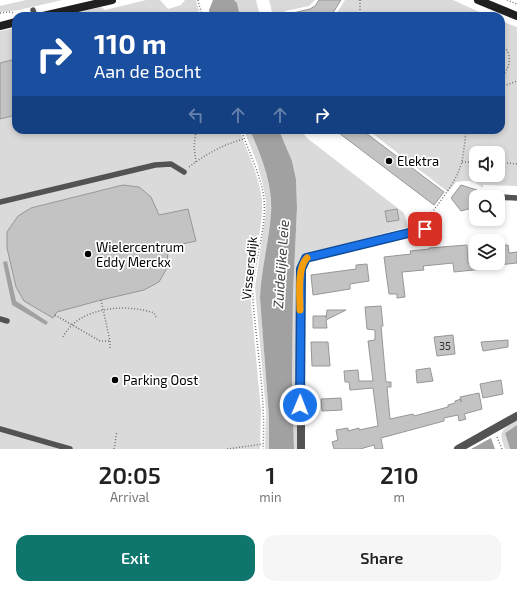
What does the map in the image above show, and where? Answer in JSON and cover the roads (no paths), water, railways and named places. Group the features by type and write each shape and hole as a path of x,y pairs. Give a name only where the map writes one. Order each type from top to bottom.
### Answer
{"street":[{"path":"60,12 112,0"},
{"path":"478,0 517,16"},
{"path":"0,26 12,23"},
{"path":"301,449 301,269 306,258 425,229 429,222"},
{"path":"458,449 517,416"}],"lane":[{"path":"0,202 154,165 171,164 184,172"},
{"path":"505,197 517,198"},
{"path":"0,319 7,321"},
{"path":"0,428 70,449"}],"water":[{"path":"213,0 234,0 237,3 239,12 209,12"},
{"name":"Zuidelijke Leie","path":"252,134 281,134 292,161 296,179 297,208 293,295 292,383 294,449 269,449 269,417 260,298 270,224 271,202 268,181"},
{"path":"7,261 16,301 48,322 46,325 12,305 3,262"},
{"path":"517,425 517,449 510,449 505,433"},
{"path":"491,438 495,449 471,449"}],"place":[{"name":"Elektra","path":"389,161"},
{"name":"Wielercentrum Eddy Merckx","path":"88,254"},
{"name":"Parking Oost","path":"115,380"}]}
